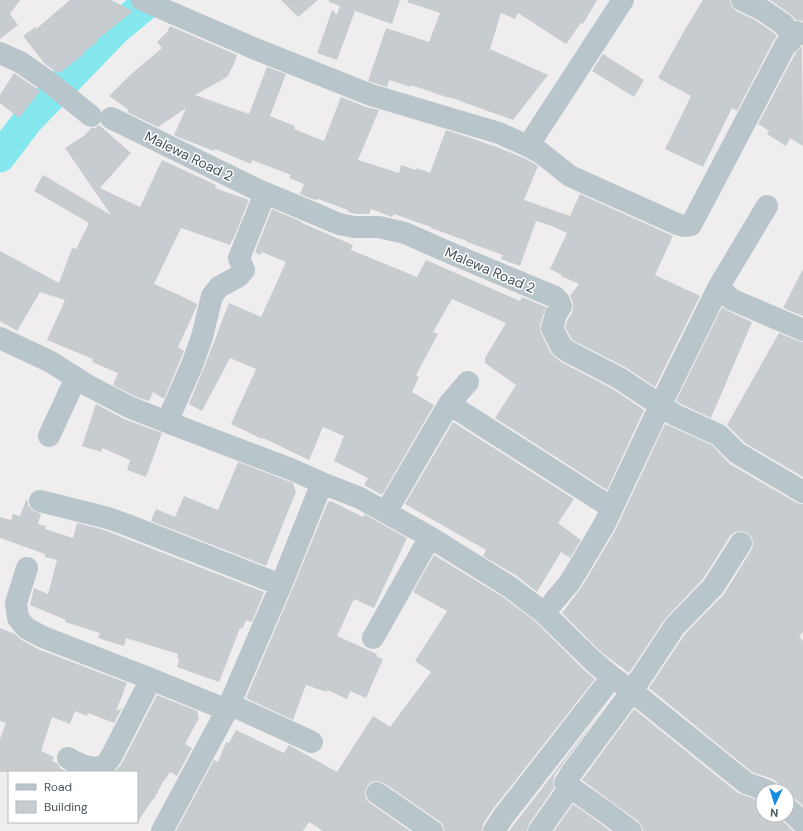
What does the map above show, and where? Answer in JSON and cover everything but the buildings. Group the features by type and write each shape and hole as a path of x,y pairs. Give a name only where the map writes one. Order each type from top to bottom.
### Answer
{"street":[{"path":"142,0 260,51 371,96 500,133 541,153 570,176 684,226 691,224 785,46 798,35 761,9 742,0"},
{"path":"528,146 623,0"},
{"name":"Malewa Road 2","path":"0,53 20,62 101,117 258,190 339,224 354,227 379,227 405,233 555,297 561,306 556,314 552,328 561,346 567,351 619,378 675,415 719,435 737,453 803,492"},
{"path":"167,422 192,365 202,337 212,296 219,287 239,276 244,270 239,258 265,193"},
{"path":"544,613 570,582 604,524 718,288 768,206"},
{"path":"718,288 734,300 803,330"},
{"path":"0,338 51,362 76,378 129,407 293,470 360,498 430,537 510,587 544,613 593,661 612,677 632,691 746,783 755,786"},
{"path":"49,436 76,378"},
{"path":"386,512 449,404 468,382"},
{"path":"449,404 612,508"},
{"path":"162,831 228,707 281,585 322,483"},
{"path":"40,501 108,518 281,585"},
{"path":"374,638 430,537"},
{"path":"631,831 565,783 632,691 675,626 713,587 741,542"},
{"path":"27,568 16,603 18,618 26,628 43,637 228,707 312,742"},
{"path":"494,831 503,817 612,677"},
{"path":"68,758 83,766 95,768 104,765 111,757 151,679"},
{"path":"539,831 570,787"},
{"path":"377,793 432,831"},
{"path":"795,816 803,823"}],"waterway":[{"path":"0,157 28,120 116,29 151,0"}]}
